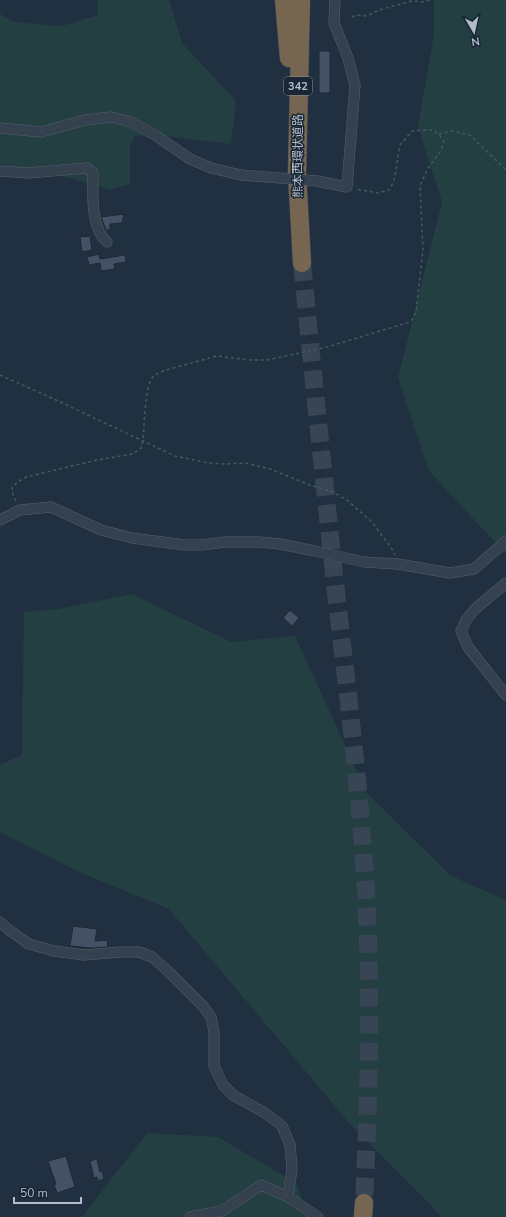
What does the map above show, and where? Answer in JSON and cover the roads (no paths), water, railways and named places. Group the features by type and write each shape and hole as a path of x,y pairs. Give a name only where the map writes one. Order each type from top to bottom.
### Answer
{"highway":[{"path":"284,0 297,172"},
{"name":"熊本西環状道路","path":"301,0 297,172 302,263"},
{"path":"297,172 310,0"}],"street":[{"path":"0,128 41,132 85,120 111,117 131,122 155,135 190,159 211,168 241,175 317,181 347,187 355,85 348,58 334,23 335,0"},
{"path":"0,171 28,173 87,168 93,173 93,209 98,227 103,238 107,242"},
{"path":"0,520 20,510 51,507 101,530 139,539 184,545 201,545 225,542 259,542 280,544 364,562 398,564 450,573 474,569 506,541"},
{"path":"506,583 475,609 466,620 461,631 468,647 506,694"},
{"path":"0,922 29,944 54,951 84,955 139,952 152,957 170,973 203,1006 210,1017 214,1032 214,1066 223,1085 233,1095 265,1113 282,1126 290,1145 292,1169 288,1197"},
{"path":"190,1217 222,1211 261,1185 288,1197 318,1217"}],"tunnel":[{"path":"302,263 363,842 369,999 364,1203"}]}
